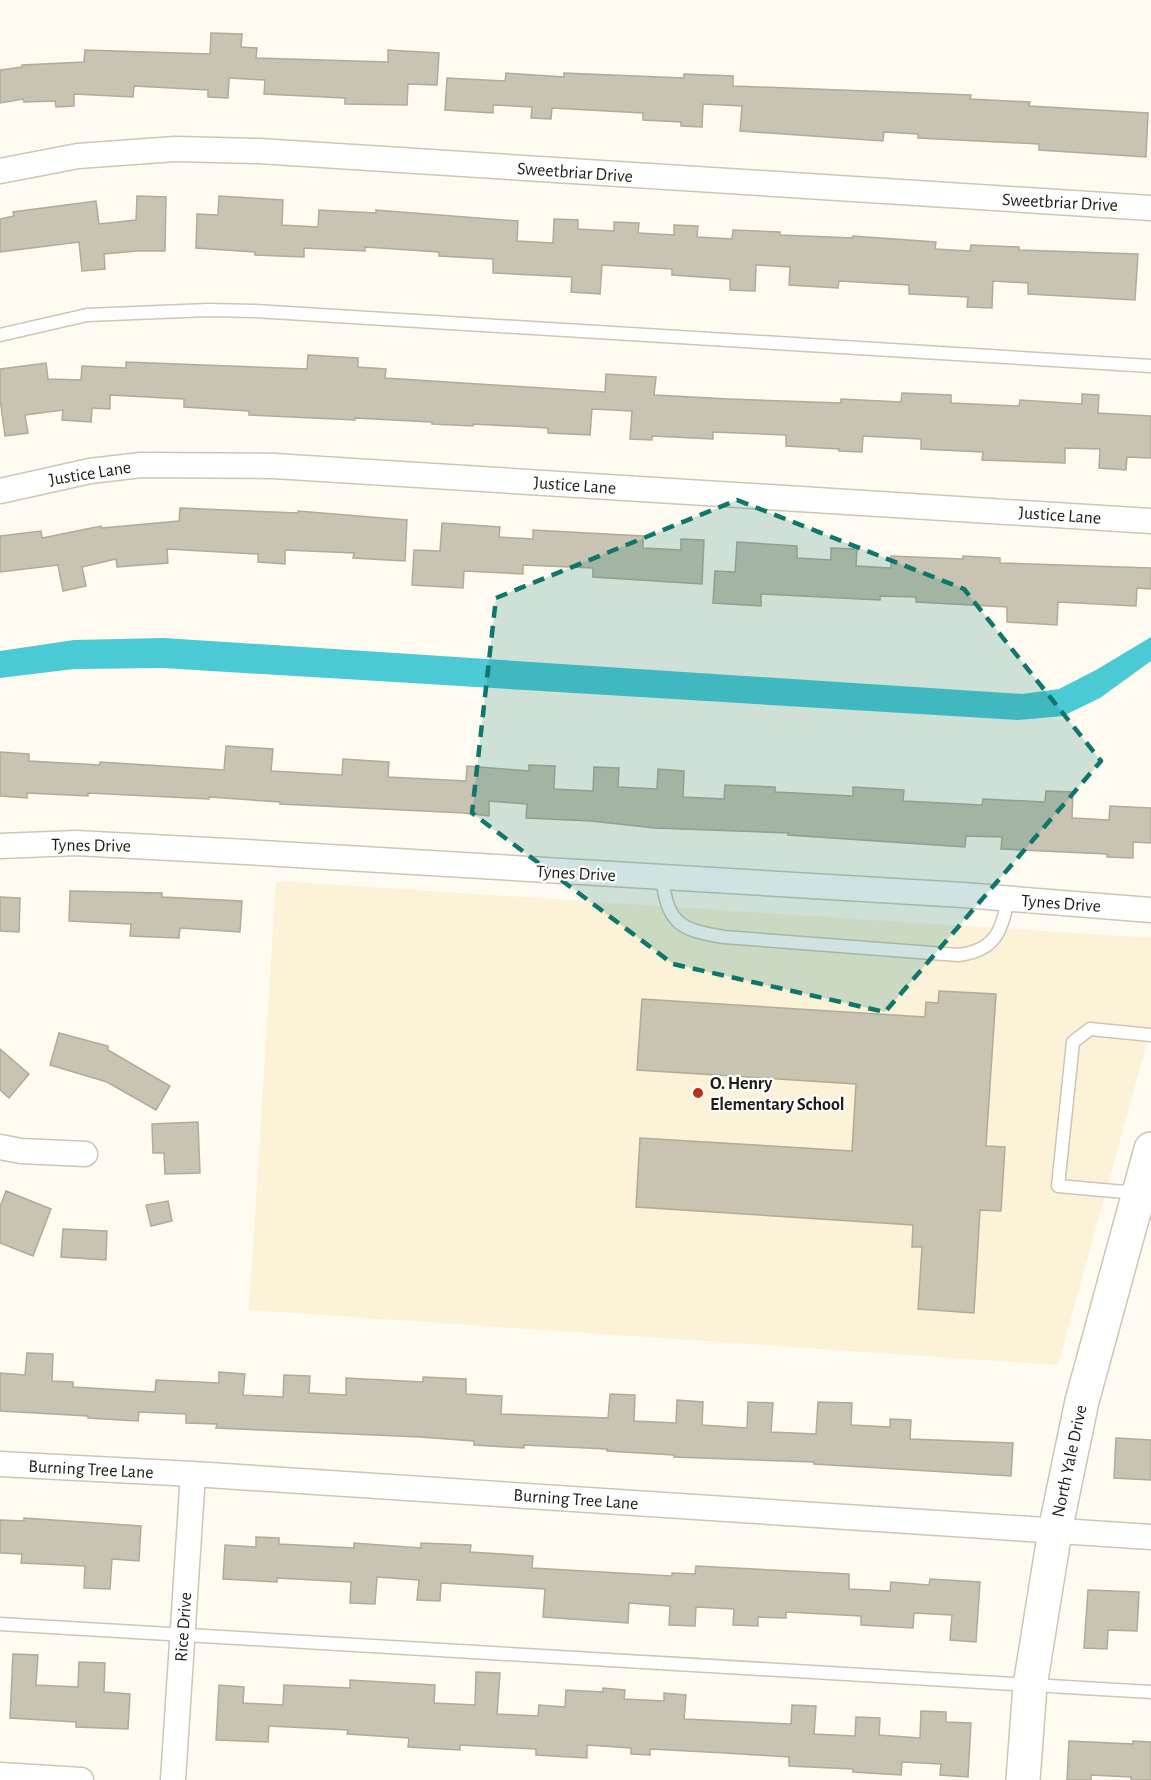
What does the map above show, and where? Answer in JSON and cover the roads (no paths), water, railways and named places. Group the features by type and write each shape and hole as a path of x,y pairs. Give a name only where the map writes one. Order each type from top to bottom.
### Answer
{"street":[{"name":"Sweetbriar Drive","path":"0,171 78,156 175,149 259,151 1151,207"},
{"name":"Justice Lane","path":"0,491 90,471 141,465 274,466 1151,521"},
{"name":"Tynes Drive","path":"0,846 76,843 1008,899 1151,910"},
{"path":"0,1147 21,1151 85,1154"},
{"name":"North Yale Drive","path":"1023,1780 1030,1686 1055,1531 1082,1401 1141,1213 1151,1149"},
{"name":"Burning Tree Lane","path":"0,1464 193,1474 1151,1537"},
{"name":"Rice Drive","path":"173,1780 193,1474"},
{"path":"0,1775 81,1780"}],"lane":[{"path":"0,334 87,315 208,310 255,311 1151,366"},
{"path":"662,878 669,911 681,924 699,933 958,956 974,953 991,944 1003,922 1008,899"},
{"path":"1141,1213 1058,1186 1073,1042 1090,1029 1151,1035"},
{"path":"0,1624 1151,1692"}],"water":[{"path":"1151,637 1151,661 1100,698 1063,716 1018,720 163,668 74,669 0,678 0,651 74,640 164,638 1022,694 1059,689"}],"place":[{"name":"O. Henry Elementary School","path":"698,1093"}]}
